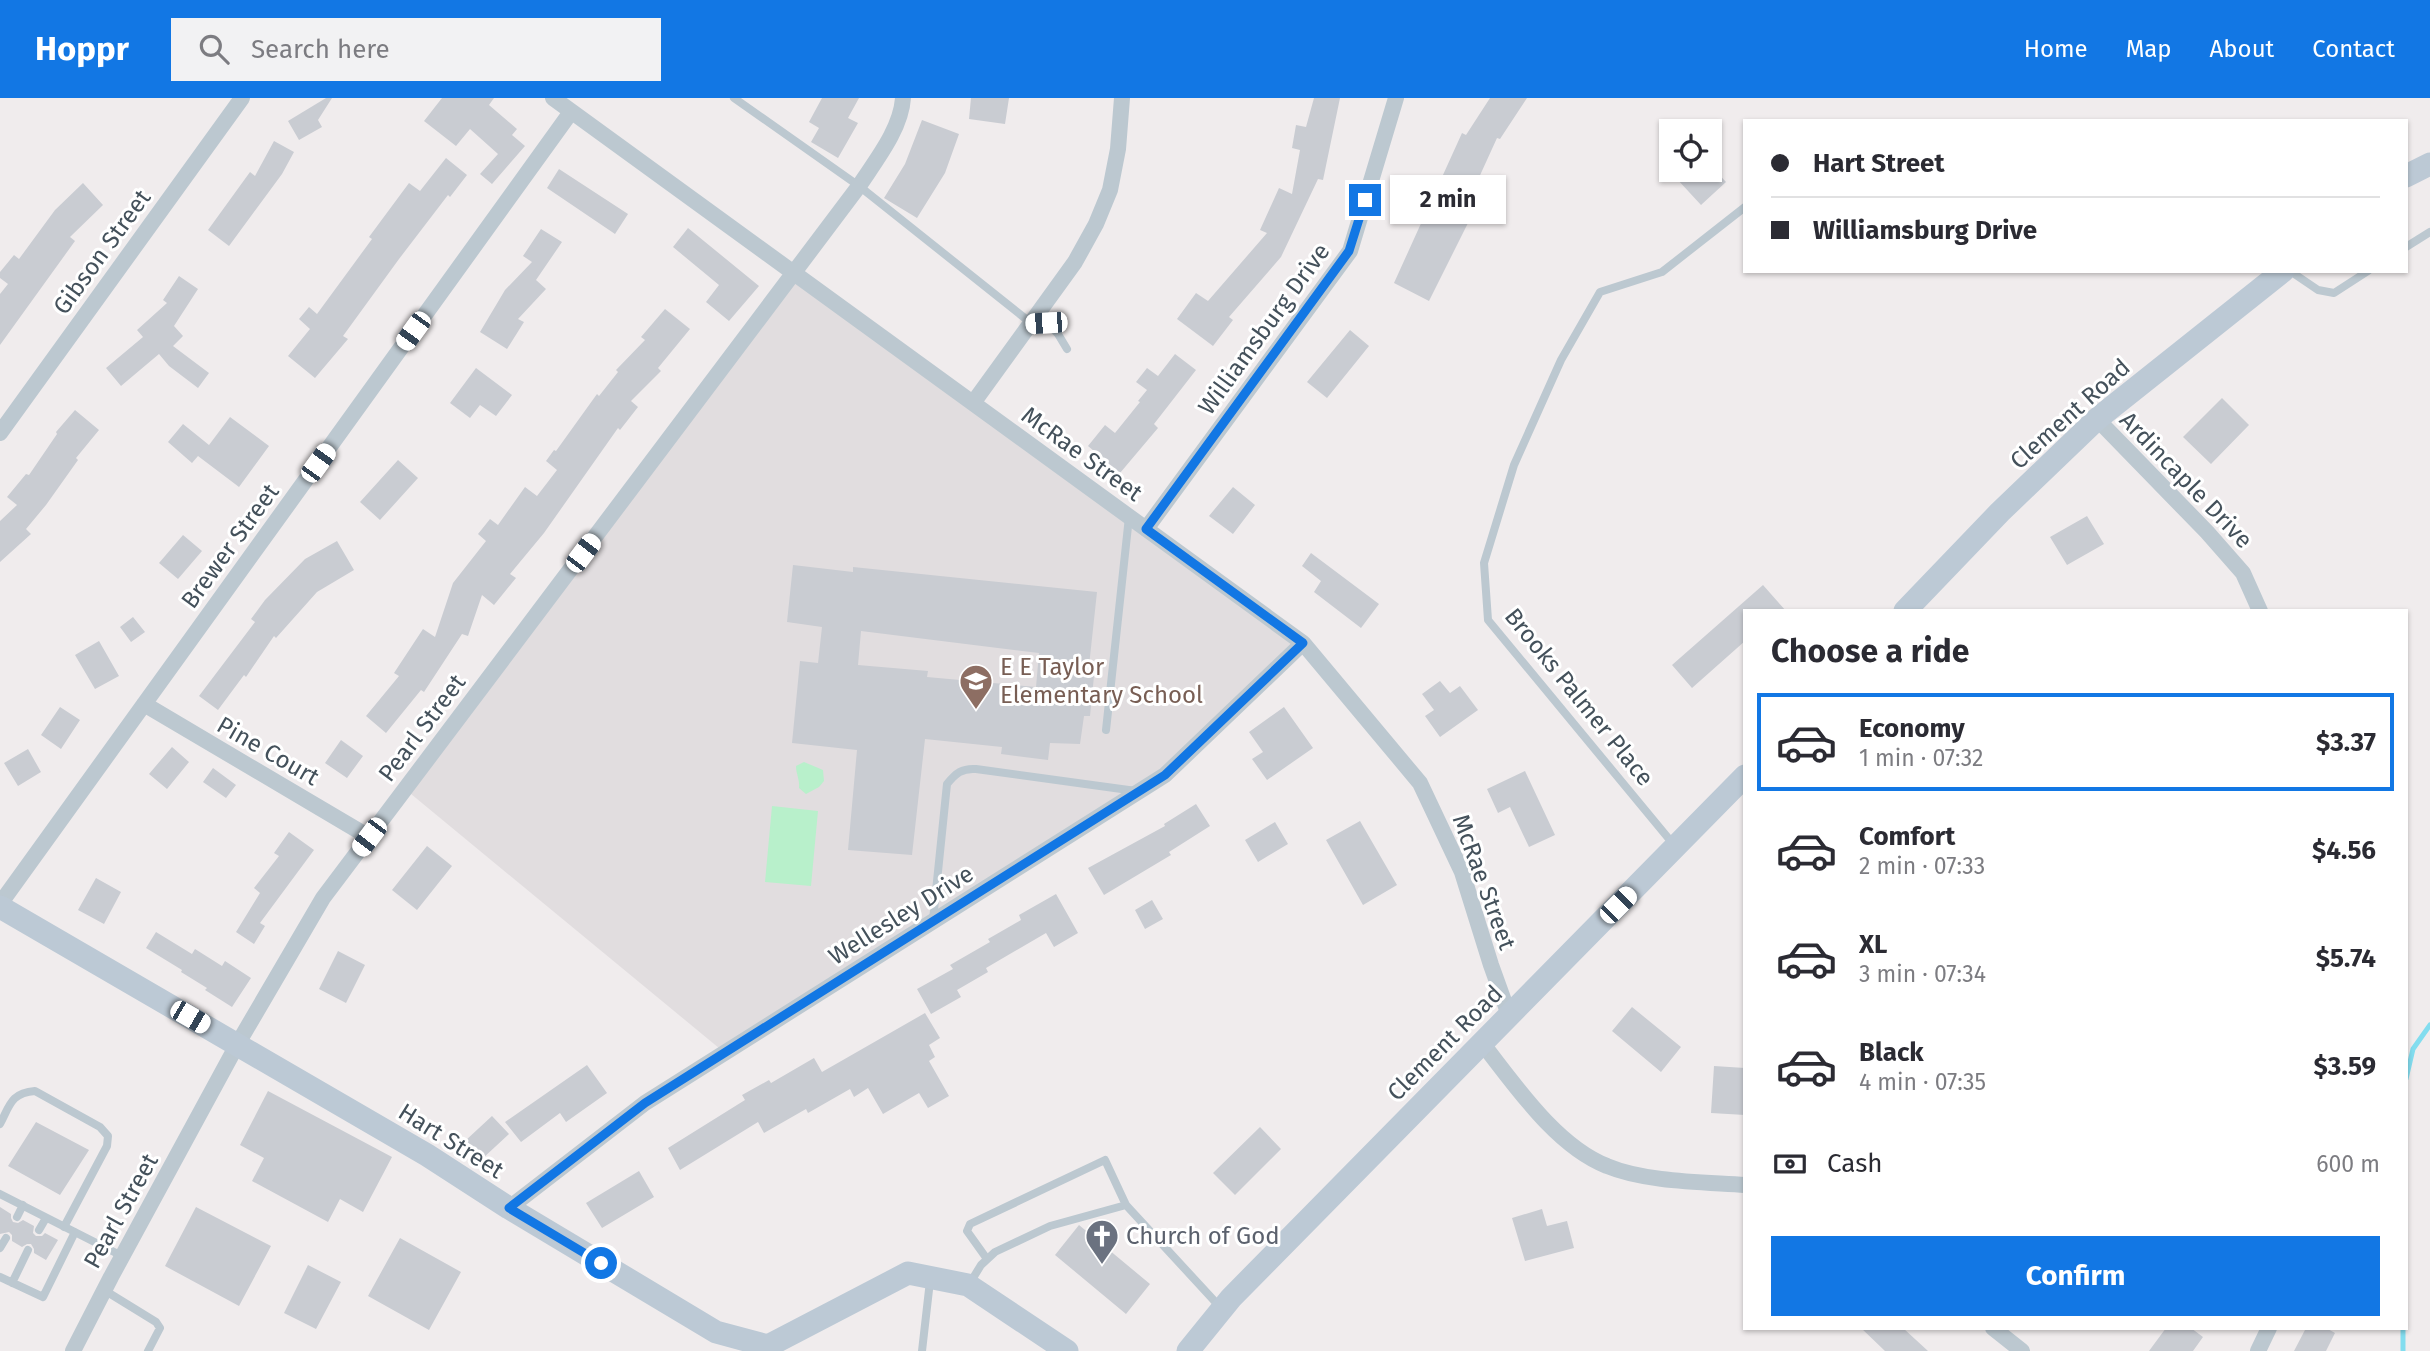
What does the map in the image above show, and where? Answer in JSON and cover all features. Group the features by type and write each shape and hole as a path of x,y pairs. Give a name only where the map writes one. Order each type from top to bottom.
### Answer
{"street":[{"name":"Gibson Street","path":"0,433 242,98"},
{"name":"McRae Street","path":"553,98 1303,643 1420,783 1461,872 1490,965 1510,1015"},
{"name":"Pearl Street","path":"73,1351 103,1290 237,1045 323,898 859,186 887,143 903,107 903,98"},
{"path":"973,403 1075,262 1096,224 1110,190 1118,149 1122,98"},
{"name":"Williamsburg Drive","path":"1146,529 1349,251 1396,98"},
{"name":"Brewer Street","path":"0,906 571,112"},
{"path":"2408,175 2430,164"},
{"name":"Clement Road","path":"1907,609 2000,512 2097,419 2280,273"},
{"name":"Ardincaple Drive","path":"2097,419 2243,573 2259,609"},
{"name":"Wellesley Drive","path":"509,1208 645,1103 1165,775 1303,643"},
{"name":"Pine Court","path":"144,704 369,837"},
{"name":"Clement Road","path":"1188,1351 1222,1309 1743,778"},
{"name":"Hart Street","path":"0,906 427,1155 509,1208 716,1332 768,1346 908,1273 968,1285 1067,1351"},
{"path":"1482,1043 1527,1101 1567,1142 1606,1166 1661,1179 1743,1185"},
{"path":"1996,1330 2022,1351"},
{"path":"2258,1351 2268,1330"}],"lane":[{"path":"734,98 859,186 1031,323 1046,323 1058,334 1067,349"},
{"name":"Brooks Palmer Place","path":"1675,847 1488,620 1484,563 1514,465 1561,360 1600,292 1662,272 1743,209"},
{"path":"2408,246 2430,232"},
{"path":"2293,273 2318,290 2334,293 2365,273"},
{"path":"1106,730 1129,517"},
{"path":"933,922 947,783 955,774 965,769 976,769 1139,792"},
{"path":"0,1124 15,1097 23,1092 35,1091 100,1127 108,1136 107,1146 64,1227"},
{"path":"987,1259 967,1231 970,1224 1105,1160 1126,1205 1222,1309"},
{"path":"0,1194 122,1256"},
{"path":"17,1217 23,1205"},
{"path":"968,1285 981,1265 995,1252 1050,1226 1126,1205"},
{"path":"39,1230 46,1218"},
{"path":"0,1277 43,1297 75,1232"},
{"path":"0,1248 6,1238"},
{"path":"12,1283 28,1250"},
{"path":"922,1351 930,1277"},
{"path":"103,1290 156,1322 160,1328 148,1351"}],"shaded area":[{"path":"793,273 1303,643 1165,775 725,1053 405,789"}],"green space":[{"path":"804,762 823,770 824,781 806,794 799,788 796,769 796,766"},
{"path":"772,806 818,811 811,886 765,882"}],"building":[{"path":"326,98 332,98 318,120 322,127 299,140 288,121"},
{"path":"442,98 494,98 489,105 517,129 512,135 525,146 492,184 480,174 498,154 470,129 456,146 424,121"},
{"path":"822,98 859,98 848,118 858,123 838,158 811,142 819,128 809,122"},
{"path":"971,98 1009,98 1005,124 969,119"},
{"path":"1314,98 1340,98 1323,180 1318,179 1281,257 1229,317 1233,320 1213,346 1177,319 1196,293 1208,301 1267,233 1260,230 1279,188 1292,194 1300,150 1292,148 1296,125 1306,127"},
{"path":"1490,98 1527,98 1500,139 1497,138 1461,217 1469,221 1429,301 1394,283 1462,133 1466,135"},
{"path":"922,120 959,134 945,173 917,218 884,198 905,164"},
{"path":"274,141 294,152 282,174 229,246 208,230 250,172 255,176"},
{"path":"446,158 467,175 450,197 448,195 399,259 343,336 348,339 315,378 288,356 310,329 299,319 309,307 317,314 409,183 420,191"},
{"path":"559,169 628,214 615,234 547,188"},
{"path":"1722,178 1726,182 1701,205 1680,182 1722,182"},
{"path":"83,183 103,205 70,237 75,241 0,345 0,294 8,284 0,278 0,272 14,255 19,259 55,210"},
{"path":"688,228 759,286 729,321 706,302 719,285 673,247"},
{"path":"541,229 562,242 536,280 546,289 518,319 524,322 507,349 480,332 505,290 532,262 523,256"},
{"path":"179,276 198,289 174,326 183,336 173,346 209,373 198,388 169,366 159,354 121,386 106,368 143,337 137,330 167,303 163,300"},
{"path":"665,309 690,329 658,368 661,371 631,401 638,407 620,430 618,428 544,533 510,574 516,578 494,605 482,595 468,636 462,634 424,692 421,690 386,733 366,716 399,676 394,673 423,629 435,637 453,583 486,541 478,534 490,519 498,525 525,487 537,496 557,470 546,461 597,394 599,396 618,372 616,370 645,340 641,337"},
{"path":"1350,330 1369,346 1327,398 1307,382"},
{"path":"1175,354 1196,370 1154,424 1158,428 1120,473 1088,446 1105,425 1115,433 1140,402 1138,401 1147,390 1136,382 1147,368 1158,376"},
{"path":"476,368 512,395 496,416 480,405 470,418 450,403"},
{"path":"2222,398 2249,425 2211,464 2183,437"},
{"path":"75,410 99,430 26,529 31,534 0,562 0,521 17,505 7,497 26,474 29,475 56,432"},
{"path":"230,417 269,446 239,487 198,456 192,463 168,442 183,424 209,445"},
{"path":"398,460 418,478 380,520 360,502"},
{"path":"1233,487 1255,505 1233,534 1209,516"},
{"path":"2087,516 2104,544 2067,565 2050,537"},
{"path":"183,535 202,551 178,579 159,563"},
{"path":"337,541 354,570 317,592 276,638 274,636 246,677 244,675 218,710 199,696 255,622 251,619 265,600 305,559"},
{"path":"1311,553 1379,604 1361,628 1314,592 1321,581 1302,566"},
{"name":"E E Taylor Elementary School","path":"793,565 853,572 853,567 1097,592 1089,666 1095,666 1090,716 1084,716 1080,744 1050,743 1048,760 1001,754 1002,747 925,739 912,855 848,850 857,750 792,743 800,661 818,663 822,627 787,622","holes":["861,631 1039,653 1036,687 927,677 928,671 858,665"]},
{"path":"1763,585 1784,609 1743,609 1743,643 1692,688 1672,665"},
{"path":"133,617 145,632 131,642 120,627"},
{"path":"99,641 119,676 95,689 75,655"},
{"path":"1440,681 1450,693 1460,686 1478,710 1440,737 1425,716 1434,710 1422,694"},
{"path":"60,707 80,720 61,749 41,735"},
{"path":"1284,707 1313,748 1267,780 1252,759 1263,752 1249,732"},
{"path":"341,740 363,756 347,778 325,763"},
{"path":"172,747 189,762 167,789 149,774"},
{"path":"28,749 41,772 18,786 4,763"},
{"path":"213,768 236,785 226,798 203,782"},
{"path":"1525,771 1555,835 1529,847 1510,807 1498,813 1487,789"},
{"path":"1196,804 1210,826 1169,852 1171,855 1104,895 1088,868 1165,826 1164,824"},
{"path":"1360,821 1397,885 1363,905 1326,840"},
{"path":"1275,822 1288,844 1258,862 1245,840"},
{"path":"289,832 314,850 260,923 265,926 254,944 236,932 260,893 254,888 279,856 274,853"},
{"path":"427,846 452,866 417,910 392,890"},
{"path":"96,878 121,892 104,924 78,910"},
{"path":"1056,894 1078,933 1054,947 1046,933 986,968 988,972 957,990 961,997 931,1014 917,989 953,969 950,965 990,942 988,939 1021,920 1019,915"},
{"path":"1152,900 1163,919 1145,929 1135,910"},
{"path":"156,932 192,954 195,949 222,966 225,961 251,978 232,1007 205,990 207,988 181,972 182,970 146,948"},
{"path":"338,951 365,965 346,1003 319,989"},
{"path":"1632,1007 1681,1047 1661,1072 1612,1031"},
{"path":"925,1013 940,1038 929,1045 935,1057 929,1061 949,1096 928,1108 919,1093 883,1114 868,1088 854,1097 850,1089 808,1113 806,1109 764,1133 758,1122 680,1170 668,1148 745,1100 742,1095 769,1080 771,1083 814,1058 822,1072"},
{"path":"587,1065 607,1093 566,1122 560,1113 521,1142 505,1122"},
{"path":"1714,1066 1743,1068 1743,1115 1711,1113"},
{"path":"268,1091 392,1157 363,1212 340,1199 328,1222 252,1181 264,1158 240,1145"},
{"path":"492,1116 509,1134 482,1159 465,1141"},
{"path":"36,1122 89,1150 60,1195 8,1166"},
{"path":"1260,1127 1281,1149 1235,1195 1213,1173"},
{"path":"639,1171 654,1197 602,1228 586,1203"},
{"path":"0,1207 11,1214 13,1222 23,1220 34,1226 33,1233 36,1236 45,1233 58,1240 46,1260 34,1253 31,1244 22,1247 12,1241 9,1232 0,1234"},
{"path":"196,1207 271,1246 239,1306 165,1266"},
{"path":"1542,1209 1547,1226 1567,1221 1574,1248 1525,1261 1512,1218"},
{"path":"1079,1225 1150,1284 1126,1314 1055,1255"},
{"path":"400,1238 461,1272 429,1330 368,1296"},
{"path":"308,1265 341,1282 316,1329 284,1313"},
{"path":"1863,1330 1905,1330 1928,1351 1885,1351"},
{"path":"2165,1330 2194,1330 2203,1337 2193,1351 2149,1351"},
{"path":"2305,1330 2330,1330 2335,1333 2326,1351 2294,1351"}],"waterway":[{"path":"2408,1070 2413,1049 2430,1025"},
{"path":"2403,1330 2403,1351"}],"place":[{"name":"E E Taylor Elementary School","path":"976,711"},
{"name":"Church of God","path":"1102,1266"}],"route":[{"path":"601,1263 509,1208 645,1103 1165,775 1303,643 1146,529 1349,251 1365,200"}]}
